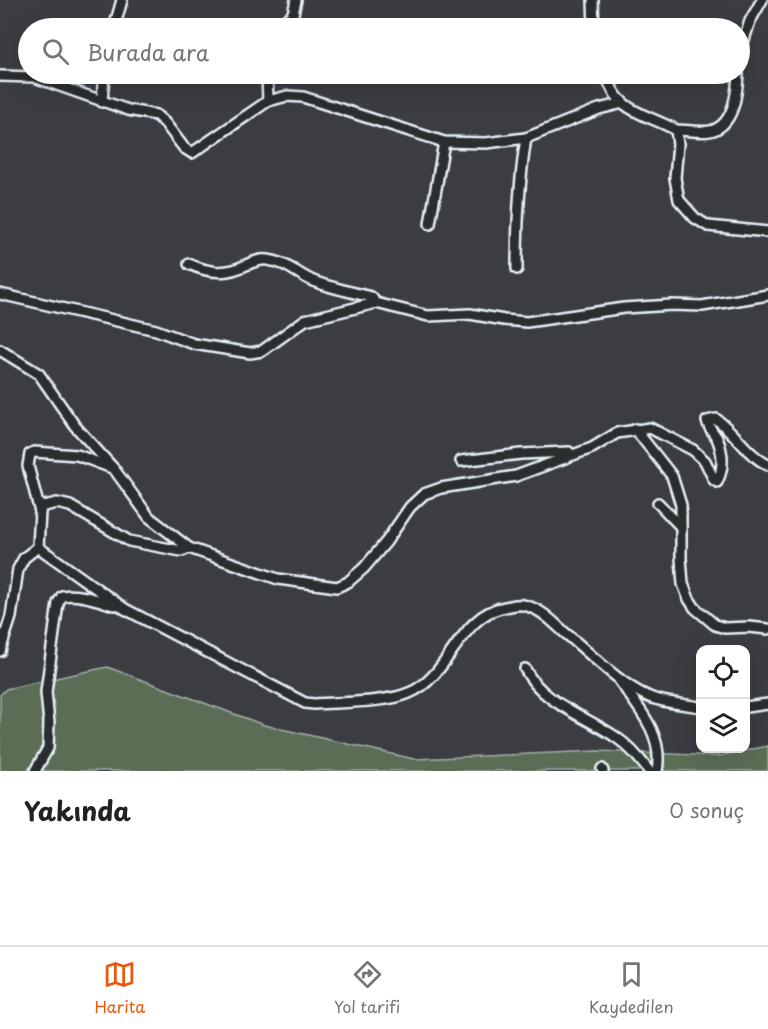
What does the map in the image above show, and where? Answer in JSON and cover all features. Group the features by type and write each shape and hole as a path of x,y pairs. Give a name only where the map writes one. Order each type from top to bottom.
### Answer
{"street":[{"path":"117,18 122,0"},
{"path":"288,18 293,14 296,0"},
{"path":"593,0 594,18"},
{"path":"750,21 762,0"},
{"path":"0,75 18,76"},
{"path":"53,84 128,110 156,115 184,148 192,153 268,101 288,96 303,97 444,142 486,143 526,138 599,109 623,103"},
{"path":"102,102 103,84"},
{"path":"267,84 268,101"},
{"path":"611,84 617,98 634,113 660,121 676,130 709,131 722,127 732,109 736,84"},
{"path":"676,130 678,144 675,178 679,200 695,218 708,226 768,232"},
{"path":"517,269 517,218 526,138"},
{"path":"430,224 444,142"},
{"path":"189,264 210,272 222,273 266,259 288,265 301,276 315,282 371,297 376,303"},
{"path":"0,294 156,330 194,344 250,353 262,351 305,320 376,303 428,316 470,314 527,322 624,308 702,306 768,296"},
{"path":"0,350 39,374 75,426 114,469 149,517 189,548 278,579 337,586 348,582 364,568 386,542 410,507 424,494 441,488 516,476 592,448 617,433 650,428 693,450 705,461 717,482 722,472 721,453 716,438 706,421 716,419 754,456 768,465"},
{"path":"635,429 672,476 681,505 681,558 684,584 689,599 695,608 715,626 768,629"},
{"path":"40,512 28,466 28,457 32,452 77,455 114,469"},
{"path":"461,461 520,454 580,452"},
{"path":"0,651 10,617 18,569 24,558 38,547 40,507 57,503 70,506 129,541 181,551 189,548"},
{"path":"658,503 681,527"},
{"path":"38,547 123,607 305,703 389,698 408,694 435,675 462,636 483,616 497,608 521,604 539,610 614,674 648,697 696,706"},
{"path":"36,771 48,748 49,723 46,692 58,603 62,596 82,596 123,607"},
{"path":"525,669 532,683 561,707 617,738 649,771"},
{"path":"614,674 653,730 659,752 657,771"},
{"path":"750,706 768,704"}],"green space":[{"path":"107,667 264,725 414,759 597,751 719,756 750,753 750,750 768,746 768,771 0,771 0,695 6,689"}]}
